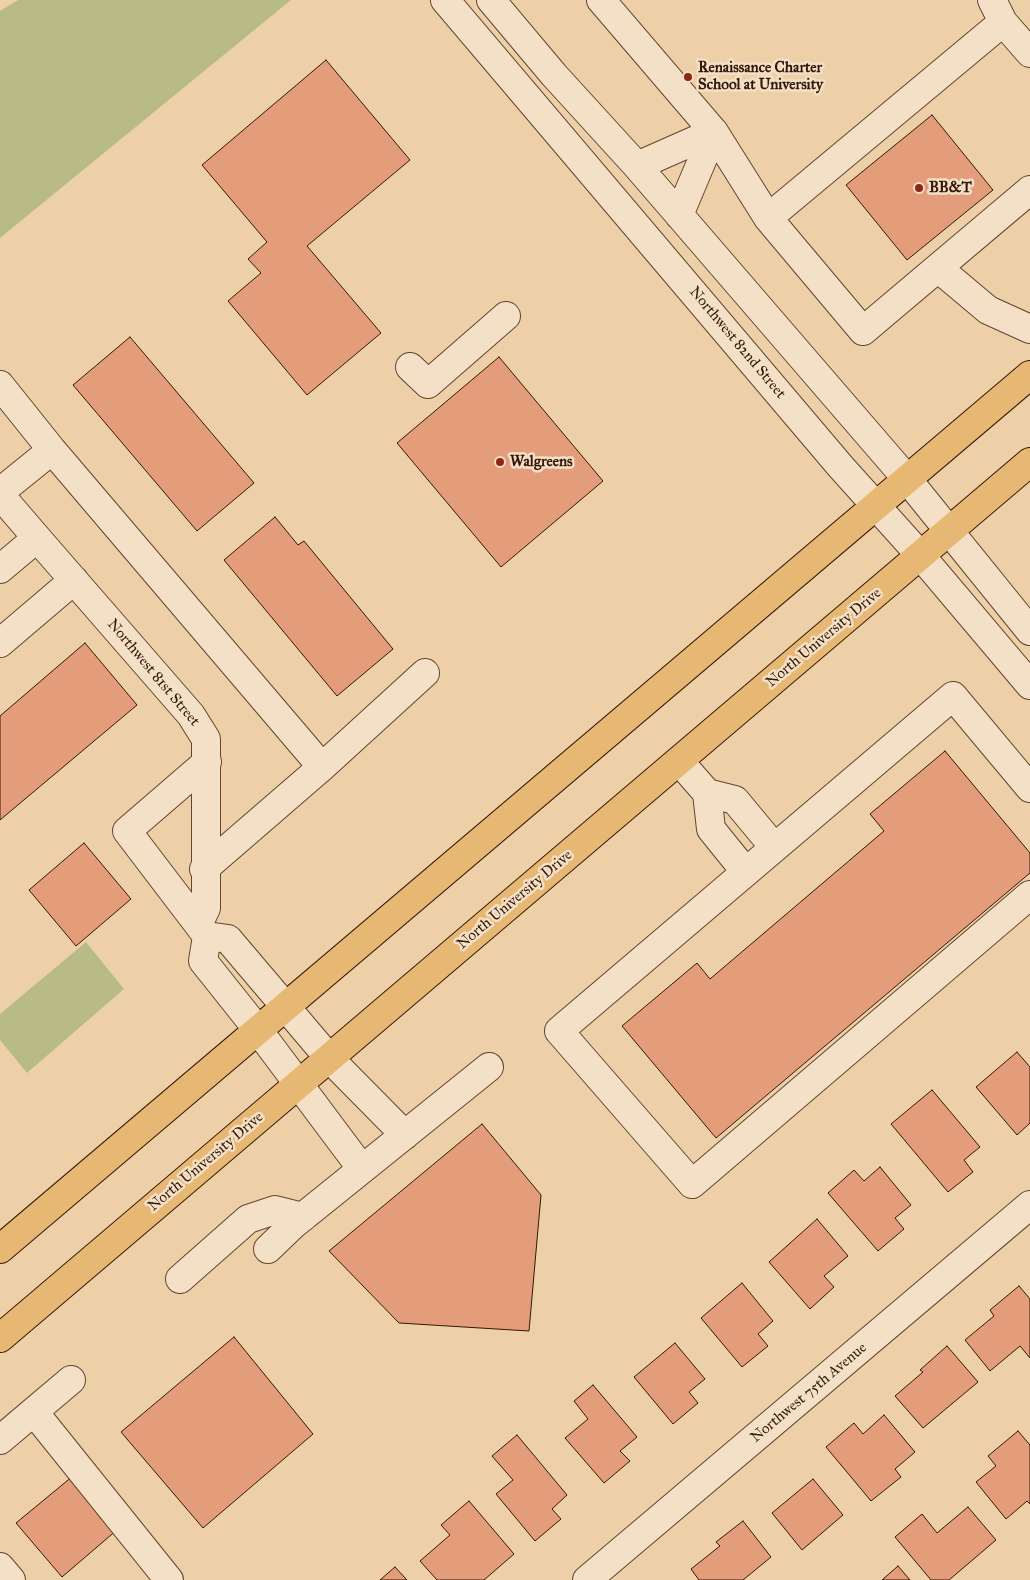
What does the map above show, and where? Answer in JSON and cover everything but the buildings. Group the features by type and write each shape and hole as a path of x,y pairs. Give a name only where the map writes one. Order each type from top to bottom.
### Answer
{"main road":[{"path":"0,1249 1030,375"},
{"name":"North University Drive","path":"0,1338 1030,462"}],"street":[{"name":"Northwest 82nd Street","path":"445,0 875,507 921,556 1030,685"},
{"path":"490,0 554,75 637,166 907,479 1030,631"},
{"path":"602,0 714,132 768,218 862,331 1030,190"},
{"path":"768,218 998,11 1030,53"},
{"path":"637,166 714,132"},
{"path":"679,215 714,132"},
{"path":"938,268 988,310 1030,329"},
{"path":"410,367 428,384 506,316"},
{"path":"0,384 52,450 322,767"},
{"path":"0,494 52,450"},
{"name":"Northwest 81st Street","path":"0,494 191,715 206,739 204,869 206,908 203,929 203,961 258,1030 362,1169"},
{"path":"0,569 37,538"},
{"path":"0,643 74,580"},
{"path":"204,869 322,767 425,673"},
{"path":"1030,788 953,696 559,1031 692,1184 1030,895"},
{"path":"679,761 707,793 735,800 774,847"},
{"path":"207,762 127,831 203,929 228,939 329,1058 405,1135"},
{"path":"707,793 711,829 745,871"},
{"path":"268,1249 303,1217 489,1067"},
{"name":"Northwest 75th Avenue","path":"587,1580 1030,1205"},
{"path":"180,1279 248,1219 275,1210 303,1217"},
{"path":"0,1440 71,1380"},
{"path":"34,1412 169,1580"},
{"path":"0,1568 11,1580"}],"green space":[{"path":"18,0 291,0 0,238 0,11"},
{"path":"86,942 124,989 27,1073 0,1040 0,1014"}],"place":[{"name":"Renaissance Charter School at University","path":"688,77"},
{"name":"BB&T","path":"919,188"},
{"name":"Walgreens","path":"500,462"}]}
